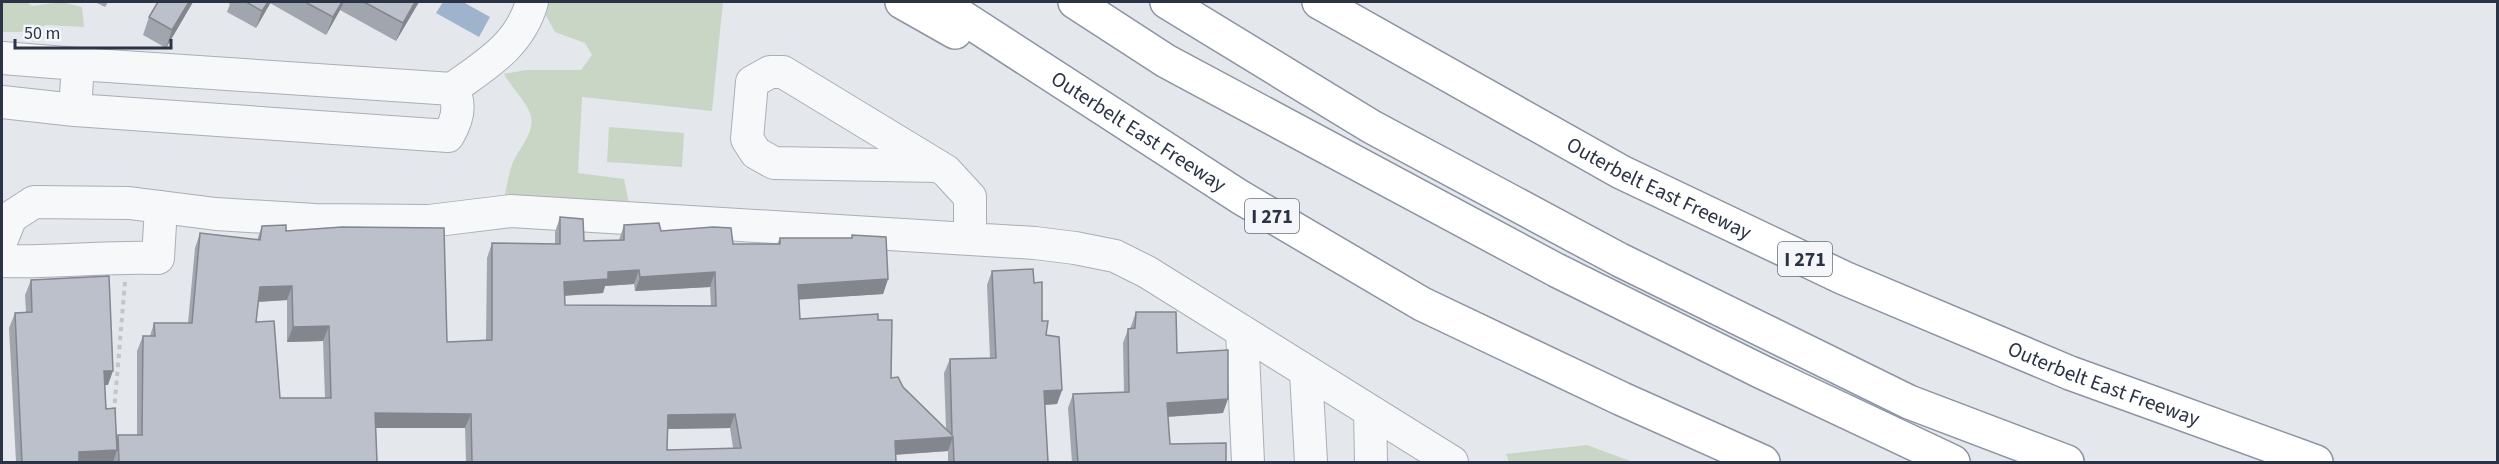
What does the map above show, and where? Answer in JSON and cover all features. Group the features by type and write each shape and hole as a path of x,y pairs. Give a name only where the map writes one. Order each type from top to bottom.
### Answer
{"highway":[{"path":"902,2 1240,197"},
{"name":"Outerbelt East Freeway","path":"939,2 1240,197 1422,304 1622,399 1763,462"},
{"path":"1075,2 1166,61 1546,264 1762,372 1953,462"},
{"path":"1167,2 1372,127 1620,260 1909,402 2067,462"},
{"name":"Outerbelt East Freeway","path":"1319,2 1621,172 1844,278 2070,373 2316,462"}],"street":[{"path":"2,58 452,88 484,66 518,36 532,2"},
{"path":"62,108 65,63"},
{"path":"938,166 774,163 756,153 747,139 752,82 770,72 783,72 938,166 946,171 970,196 969,239"},
{"path":"281,124 284,78"},
{"path":"2,102 448,136 458,115 457,96 452,88"},
{"path":"2,239 11,216 34,202 129,203 216,214 338,220 429,220 511,211 969,239 1075,248 1115,256 1147,272 1370,411 1437,458"},
{"path":"2,261 34,262 144,257 161,207"},
{"path":"1242,331 1248,462"},
{"path":"1306,372 1311,462"},
{"path":"1370,411 1371,462"}],"path":[{"path":"114,414 124,290 144,257"}],"green space":[{"path":"2,2 27,2 32,6 61,2 82,7 84,27 47,25 20,32 2,32"},
{"path":"547,2 723,2 712,111 582,97 578,173 624,179 630,208 504,198 509,173 514,159 529,134 531,120 530,113 504,74 525,70 581,70 592,55 585,43 555,32 545,14"},
{"path":"609,127 684,133 682,167 607,162"},
{"path":"1587,445 1633,462 1509,462 1506,454"}],"water":[{"path":"443,2 463,2 490,17 479,37 436,13"}],"building":[{"path":"158,2 189,2 172,30 149,17"},
{"path":"246,2 268,2 262,11"},
{"path":"305,2 342,2 333,17"},
{"path":"364,2 415,2 403,23"},
{"path":"560,217 583,219 584,241 624,240 624,225 659,223 661,231 731,228 733,244 780,244 780,238 852,238 852,235 886,237 888,279 798,285 800,319 878,314 878,320 892,320 891,378 898,377 903,387 952,435 950,359 996,358 992,271 1033,269 1034,283 1042,282 1042,321 1048,321 1046,335 1059,337 1062,390 1044,391 1048,462 954,462 953,437 895,441 896,462 472,462 471,414 375,413 377,462 119,462 118,435 142,435 143,336 155,336 154,323 192,323 200,233 260,240 262,226 286,225 286,231 342,227 444,228 447,342 492,340 492,243 560,244","holes":["639,270 640,277 715,272 716,306 565,305 564,282 608,279 608,272","292,286 293,327 329,326 331,398 280,398 274,321 256,322 260,287","735,414 741,448 667,450 668,415"]},
{"path":"109,276 113,371 104,371 106,409 115,408 117,450 79,452 79,462 22,462 15,313 32,312 31,280"},
{"path":"1136,312 1176,312 1177,353 1228,350 1228,399 1167,403 1170,444 1226,443 1226,462 1078,462 1073,394 1129,392 1128,329 1135,328"}]}
